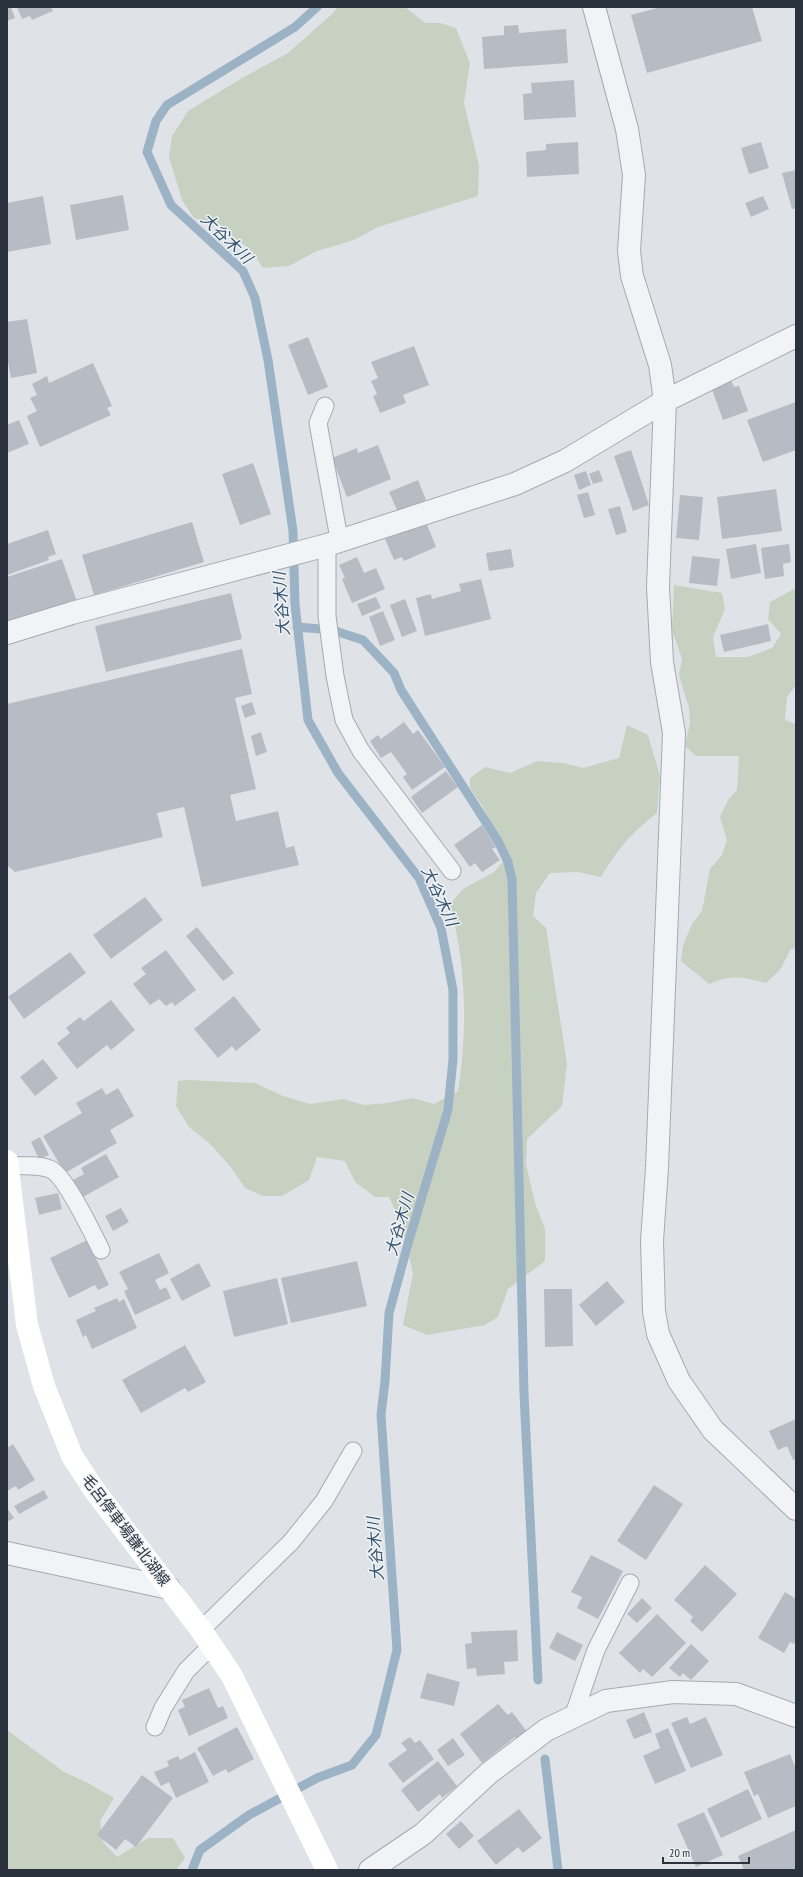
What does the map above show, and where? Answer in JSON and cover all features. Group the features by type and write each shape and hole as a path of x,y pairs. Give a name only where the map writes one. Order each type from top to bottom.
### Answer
{"main road":[{"name":"毛呂停車場鎌北湖線","path":"7,1163 27,1325 44,1386 72,1456 95,1491 206,1637 232,1676 327,1870"}],"street":[{"path":"594,7 627,129 634,175 629,251 632,276 660,365 665,401 658,587 662,662 674,733 657,1168 652,1241 654,1311 658,1334 679,1381 713,1430 796,1509"},
{"path":"7,633 72,613 325,546 515,484 564,461 665,401 796,336"},
{"path":"7,1553 169,1588"},
{"path":"370,1870 423,1834 489,1773 546,1730 606,1701 674,1692 736,1694 796,1716"}],"lane":[{"path":"325,406 318,423 338,533 325,546 327,616 335,676 344,720 362,751 452,871"},
{"path":"7,1163 38,1166 52,1170 70,1193 101,1250"},
{"path":"155,1727 163,1708 206,1637 291,1542 324,1501 353,1451"},
{"path":"573,1717 596,1650 630,1583"}],"green space":[{"path":"338,7 405,7 425,23 440,23 456,28 470,63 464,103 479,166 478,196 378,227 354,240 317,251 289,266 263,268 251,250 221,228 194,218 182,200 169,157 172,136 188,111 242,78 288,53"},
{"path":"674,585 722,593 725,609 713,637 716,657 748,657 772,648 781,634 768,619 770,602 796,588 796,685 787,697 785,720 796,724 796,948 791,949 780,970 766,983 750,979 731,978 709,984 681,961 683,945 692,924 702,911 710,869 722,855 727,840 720,817 728,800 737,790 739,756 696,756 685,746 690,723 689,708 679,675 682,659 672,630"},
{"path":"627,725 648,735 660,776 657,813 640,827 626,842 613,858 601,877 578,872 550,873 536,893 533,916 546,928 567,1064 562,1106 527,1139 526,1164 535,1203 545,1229 545,1261 508,1289 498,1317 485,1325 427,1335 403,1325 413,1273 401,1224 389,1197 375,1197 355,1182 345,1161 317,1157 309,1180 282,1196 263,1196 245,1188 230,1166 209,1143 189,1127 176,1106 178,1081 187,1080 255,1083 283,1096 310,1104 343,1099 364,1105 388,1103 412,1098 434,1104 458,1091 463,1044 464,997 459,950 450,904 463,889 494,872 509,855 481,804 470,788 470,778 485,767 510,773 537,761 563,763 583,768 619,758"},
{"path":"7,1730 64,1772 88,1783 114,1798 100,1821 103,1842 117,1857 148,1838 173,1838 185,1858 176,1870 7,1870"}],"building":[{"path":"7,7 11,7 15,18 7,21"},
{"path":"17,7 51,7 53,11 32,20 30,16 22,19"},
{"path":"661,7 752,7 762,41 647,73 631,15"},
{"path":"518,25 519,33 566,29 568,63 484,69 482,37 504,35 504,26"},
{"path":"574,80 576,117 524,120 523,94 532,93 531,83"},
{"path":"578,142 579,174 527,177 526,152 546,150 546,144"},
{"path":"761,142 769,168 749,174 741,148"},
{"path":"796,170 796,208 792,209 782,173"},
{"path":"123,195 129,230 76,240 70,205"},
{"path":"43,196 51,244 7,252 7,203"},
{"path":"763,196 769,209 751,217 745,203"},
{"path":"27,319 37,373 11,378 7,357 7,322"},
{"path":"308,337 328,387 308,395 288,345"},
{"path":"414,346 429,385 403,395 406,403 380,413 373,396 377,394 371,381 378,378 371,362"},
{"path":"93,363 112,406 107,408 111,415 40,447 27,416 37,411 30,398 37,395 32,384 47,376 49,383"},
{"path":"731,380 734,387 739,386 748,411 723,420 711,387"},
{"path":"796,402 796,450 763,462 747,420"},
{"path":"19,420 29,444 7,453 7,425"},
{"path":"378,445 391,479 347,497 332,458 357,448 358,453"},
{"path":"631,450 649,505 633,511 614,456"},
{"path":"253,463 271,514 240,525 222,474"},
{"path":"599,470 603,481 593,484 589,474"},
{"path":"586,471 591,485 579,490 574,475"},
{"path":"418,480 426,500 398,512 389,492"},
{"path":"776,489 782,531 722,539 717,497"},
{"path":"588,492 595,515 584,518 577,495"},
{"path":"680,495 703,497 699,540 676,538"},
{"path":"620,506 627,532 616,535 608,509"},
{"path":"192,522 204,562 94,595 82,555"},
{"path":"426,522 436,547 404,561 402,557 394,560 385,539"},
{"path":"48,530 56,554 48,557 49,560 7,575 7,544"},
{"path":"756,544 761,573 731,579 726,549"},
{"path":"789,544 791,562 783,564 784,576 765,579 761,548"},
{"path":"511,549 514,567 489,571 486,553"},
{"path":"692,556 720,559 717,586 689,583"},
{"path":"357,557 364,573 376,568 385,589 352,603 342,579 345,578 339,565"},
{"path":"62,559 77,602 7,626 7,577"},
{"path":"481,579 491,619 425,636 416,598 431,594 432,599 461,591 459,584"},
{"path":"231,593 242,639 106,672 95,626"},
{"path":"376,597 381,608 362,616 357,604"},
{"path":"405,599 417,631 402,637 390,605"},
{"path":"383,611 395,640 380,646 369,617"},
{"path":"768,624 771,641 724,652 720,635"},
{"path":"242,649 252,694 235,698 256,789 230,795 236,821 278,811 286,848 294,846 299,865 202,887 184,807 157,813 163,837 15,872 8,866 7,704"},
{"path":"252,702 256,714 245,718 241,706"},
{"path":"404,722 413,734 418,730 445,767 412,790 403,777 407,774 391,752 381,758 370,741 378,735 381,739"},
{"path":"261,732 267,752 256,756 251,736"},
{"path":"446,771 458,787 422,813 411,797"},
{"path":"482,825 496,847 492,849 500,860 482,872 475,863 470,867 454,845"},
{"path":"145,897 163,920 111,959 93,935"},
{"path":"197,927 234,973 223,981 186,936"},
{"path":"166,950 196,990 175,1006 172,1002 166,1006 159,999 150,1005 133,984 146,974 141,968"},
{"path":"70,952 86,973 24,1019 8,997"},
{"path":"234,996 261,1030 236,1051 232,1046 218,1058 194,1029"},
{"path":"111,1000 135,1030 111,1050 107,1045 77,1069 57,1043 70,1033 66,1028 80,1017 84,1021"},
{"path":"43,1059 58,1078 35,1096 20,1077"},
{"path":"102,1088 106,1095 118,1088 134,1116 110,1130 117,1143 65,1173 43,1136 82,1113 76,1103"},
{"path":"40,1137 49,1155 39,1159 31,1142"},
{"path":"106,1154 119,1177 81,1198 71,1181 84,1174 81,1168"},
{"path":"58,1193 62,1209 39,1215 35,1198"},
{"path":"121,1208 129,1222 113,1231 105,1216"},
{"path":"87,1240 109,1285 98,1290 95,1285 69,1298 50,1258"},
{"path":"159,1253 169,1273 155,1280 160,1290 166,1287 171,1298 135,1315 124,1291 128,1289 119,1272"},
{"path":"357,1261 367,1306 291,1323 281,1278"},
{"path":"199,1263 211,1286 182,1301 170,1279"},
{"path":"277,1278 288,1324 234,1337 223,1291"},
{"path":"607,1281 625,1302 596,1326 579,1305"},
{"path":"544,1289 572,1289 573,1346 545,1347"},
{"path":"117,1298 119,1302 124,1299 137,1328 92,1349 86,1335 83,1337 76,1320 96,1311 94,1308"},
{"path":"185,1345 206,1382 188,1392 185,1388 141,1413 122,1380"},
{"path":"796,1419 796,1459 793,1460 787,1446 778,1450 769,1431"},
{"path":"13,1444 35,1480 18,1490 16,1486 7,1491 7,1448"},
{"path":"654,1485 683,1504 646,1560 617,1541"},
{"path":"44,1490 48,1498 19,1514 14,1506"},
{"path":"7,1508 14,1518 7,1522"},
{"path":"591,1555 623,1571 598,1619 577,1608 582,1597 571,1592"},
{"path":"705,1565 737,1594 702,1632 690,1621 693,1617 674,1600"},
{"path":"785,1592 796,1599 796,1641 794,1644 790,1642 784,1653 758,1638"},
{"path":"642,1598 652,1608 637,1623 627,1614"},
{"path":"657,1614 686,1643 652,1677 643,1669 640,1673 619,1653"},
{"path":"517,1630 518,1661 504,1662 505,1674 477,1676 476,1668 467,1669 465,1644 472,1643 471,1632"},
{"path":"557,1632 583,1645 575,1661 549,1648"},
{"path":"691,1644 709,1661 691,1680 683,1673 680,1677 669,1668"},
{"path":"427,1673 460,1682 454,1706 420,1698"},
{"path":"209,1688 218,1708 223,1706 228,1718 189,1736 178,1710 185,1707 182,1700"},
{"path":"498,1704 508,1715 512,1712 528,1733 518,1741 515,1737 482,1763 460,1734"},
{"path":"644,1712 652,1732 634,1739 626,1720"},
{"path":"687,1717 690,1724 706,1717 723,1755 691,1768 671,1723"},
{"path":"237,1727 254,1759 228,1773 226,1769 213,1776 197,1748"},
{"path":"668,1728 686,1771 655,1784 643,1756 660,1748 655,1734"},
{"path":"410,1737 415,1743 420,1740 434,1759 403,1783 388,1764 407,1750 401,1743"},
{"path":"453,1738 465,1755 448,1766 437,1750"},
{"path":"195,1752 209,1782 176,1798 169,1782 161,1786 154,1772 169,1766 167,1761 178,1756 180,1760"},
{"path":"790,1754 796,1769 796,1806 768,1818 758,1794 754,1796 744,1772"},
{"path":"438,1761 457,1786 442,1798 440,1794 418,1812 401,1790"},
{"path":"142,1775 173,1798 136,1847 125,1839 116,1850 97,1835"},
{"path":"748,1789 762,1819 721,1838 707,1809"},
{"path":"519,1809 542,1838 523,1853 518,1847 496,1865 477,1841"},
{"path":"704,1812 723,1855 696,1867 677,1824"},
{"path":"461,1821 474,1836 459,1849 446,1834"},
{"path":"796,1830 796,1869 744,1870 738,1856"}],"waterway":[{"name":"大谷木川","path":"192,1870 200,1850 249,1815 317,1778 352,1765 376,1735 397,1650 381,1415 385,1381 389,1313 448,1110 453,1059 453,990 441,928 419,878 338,773 308,720 295,604 293,531 268,360 255,298 243,271 171,205 147,152 156,121 167,105 295,27 317,7"},
{"path":"297,627 332,630 363,640 394,673 401,690 498,841 508,862 512,880 524,1394 538,1680"},
{"path":"545,1759 558,1870"}]}
